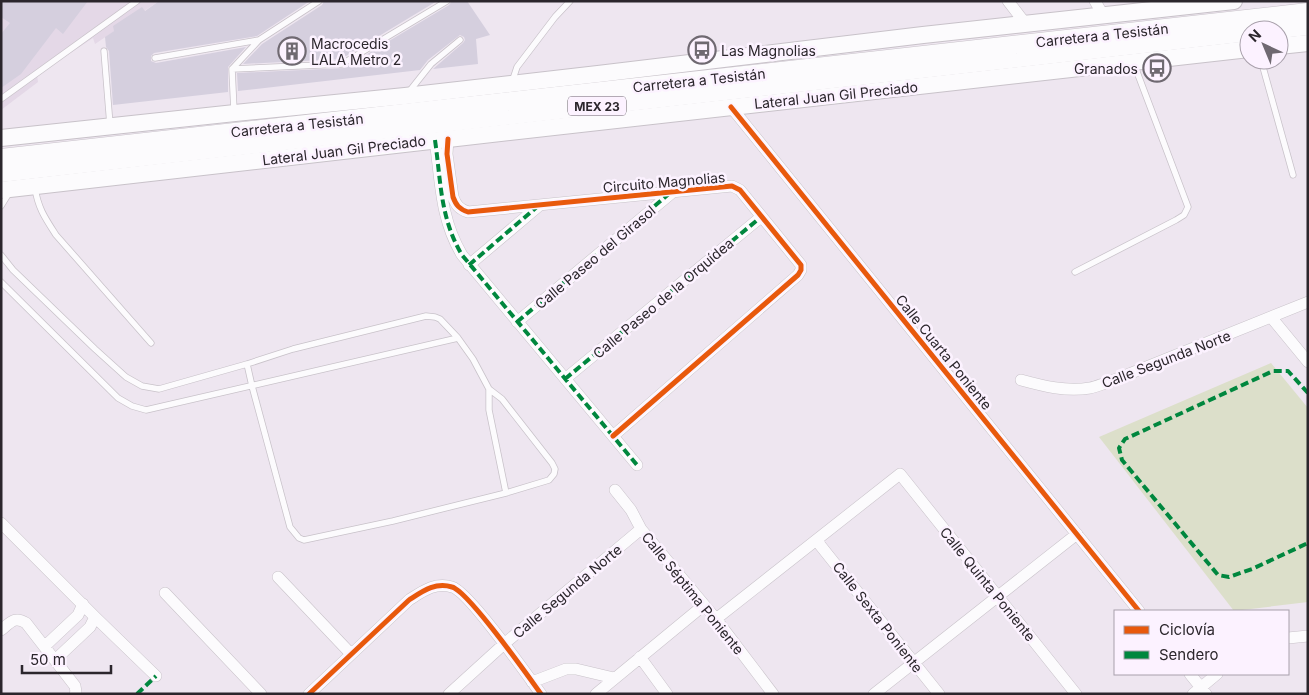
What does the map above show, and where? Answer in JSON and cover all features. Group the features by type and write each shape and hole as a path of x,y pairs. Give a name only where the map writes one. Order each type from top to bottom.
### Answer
{"main road":[{"path":"1,138 405,96 1025,24 1099,8 1234,1"},
{"name":"Carretera a Tesistán","path":"1192,40 1308,12"},
{"path":"1289,28 1308,26"},
{"name":"Carretera a Tesistán","path":"1,158 1192,40 1239,33"},
{"name":"Lateral Juan Gil Preciado","path":"6,189 1134,62 1192,40 1239,48"},
{"path":"1289,45 1308,43"},
{"path":"598,74 591,99 603,122"},
{"path":"547,80 561,102 552,128"},
{"name":"Carretera a Tesistán","path":"1,173 561,102"}],"street":[{"path":"1008,1 1025,24"},
{"path":"1189,4 1192,40"},
{"name":"Calle Cuarta Poniente","path":"731,107 1138,610"},
{"path":"441,139 443,209 456,244 470,265 637,465"},
{"name":"Circuito Magnolias","path":"441,139 447,154 455,203 458,207 468,212 732,186 740,190 801,265 798,275 613,436"},
{"name":"Calle Paseo del Girasol","path":"517,322 673,192"},
{"path":"470,265 540,205"},
{"name":"Calle Paseo de la Orquídea","path":"565,379 761,216"},
{"name":"Calle Segunda Norte","path":"1020,380 1051,388 1069,390 1090,388 1308,302"},
{"path":"1271,317 1308,362"},
{"name":"Calle Quinta Poniente","path":"816,540 900,474 1076,694"},
{"name":"Calle Séptima Poniente","path":"616,490 632,510 641,529 716,619 773,694"},
{"path":"1,523 156,676"},
{"name":"Calle Segunda Norte","path":"449,694 504,644 641,529"},
{"path":"874,694 1077,534"},
{"path":"716,619 816,540"},
{"name":"Calle Sexta Poniente","path":"816,540 939,694"},
{"path":"278,577 351,654"},
{"path":"309,694 409,600 428,588 441,585 454,587 464,595 541,694"},
{"path":"165,592 261,694"},
{"path":"45,646 78,615 83,604"},
{"path":"596,694 704,605"},
{"path":"56,660 90,628 95,617"},
{"path":"1,630 13,620 21,620 26,623 75,686 75,694"},
{"path":"1289,638 1308,636"},
{"path":"640,657 667,694"},
{"path":"532,682 566,669 576,669 614,678"},
{"path":"1191,675 1200,692 1216,675"}],"lane":[{"path":"1,99 137,1"},
{"path":"235,113 232,69 259,40 319,1"},
{"path":"232,69 342,64 447,1"},
{"path":"511,84 517,67 555,17 570,1"},
{"path":"155,58 259,40"},
{"path":"405,96 431,64 460,40"},
{"path":"104,51 110,127"},
{"path":"1075,272 1176,220 1184,215 1188,207 1134,62"},
{"path":"1263,70 1293,176"},
{"path":"34,186 37,202 56,235 151,343"},
{"path":"1,206 6,189"},
{"path":"1,255 12,270 95,349 126,377 142,386 159,388 247,364 293,348 426,316 435,317 440,319 458,338 473,359 489,389 502,399 552,463 555,470 549,480 506,493 384,523 304,540 298,538 290,527 247,364"},
{"path":"1,282 118,398 132,406 146,410 458,338"},
{"path":"489,389 489,410 506,493"}],"shaded area":[{"path":"1,1 159,1 95,44 93,38 37,75 38,82 1,110"}],"green space":[{"path":"1271,363 1308,408 1308,602 1233,610 1099,437"}],"building":[{"path":"1,1 88,1 63,34 56,28 21,74 1,88 1,34 10,23 1,17"},
{"path":"159,1 310,1 257,36 154,53 151,56 151,61 156,63 246,47 228,67 228,92 113,105 109,51 106,47 105,37 114,31 113,26 142,7 145,11"},
{"path":"324,1 437,1 341,59 243,64 262,44 322,5"},
{"path":"452,1 467,1 490,35 476,39 478,64 433,69 463,43 464,37 460,35 428,60 420,70 238,91 237,73 344,68 449,5"}],"marked path":[{"path":"435,140 445,213 449,227 462,255 637,465"},
{"path":"517,322 670,193"},
{"path":"469,265 538,206"},
{"path":"565,379 761,217"},
{"path":"1308,393 1288,371 1273,371 1125,439 1119,448 1122,460 1218,575 1229,577 1252,569 1308,543"},
{"path":"137,694 156,676"}],"cycle path":[{"path":"731,107 1138,610"},
{"path":"448,139 447,154 453,197 462,210 468,212 732,186 740,190 801,265 798,275 613,436"},
{"path":"309,694 409,600 429,588 440,586 452,587 471,603 498,635 541,694"}],"place":[{"name":"Las Magnolias","path":"702,50"},
{"name":"Macrocedis LALA Metro 2","path":"292,51"},
{"name":"Granados","path":"1157,68"}]}
